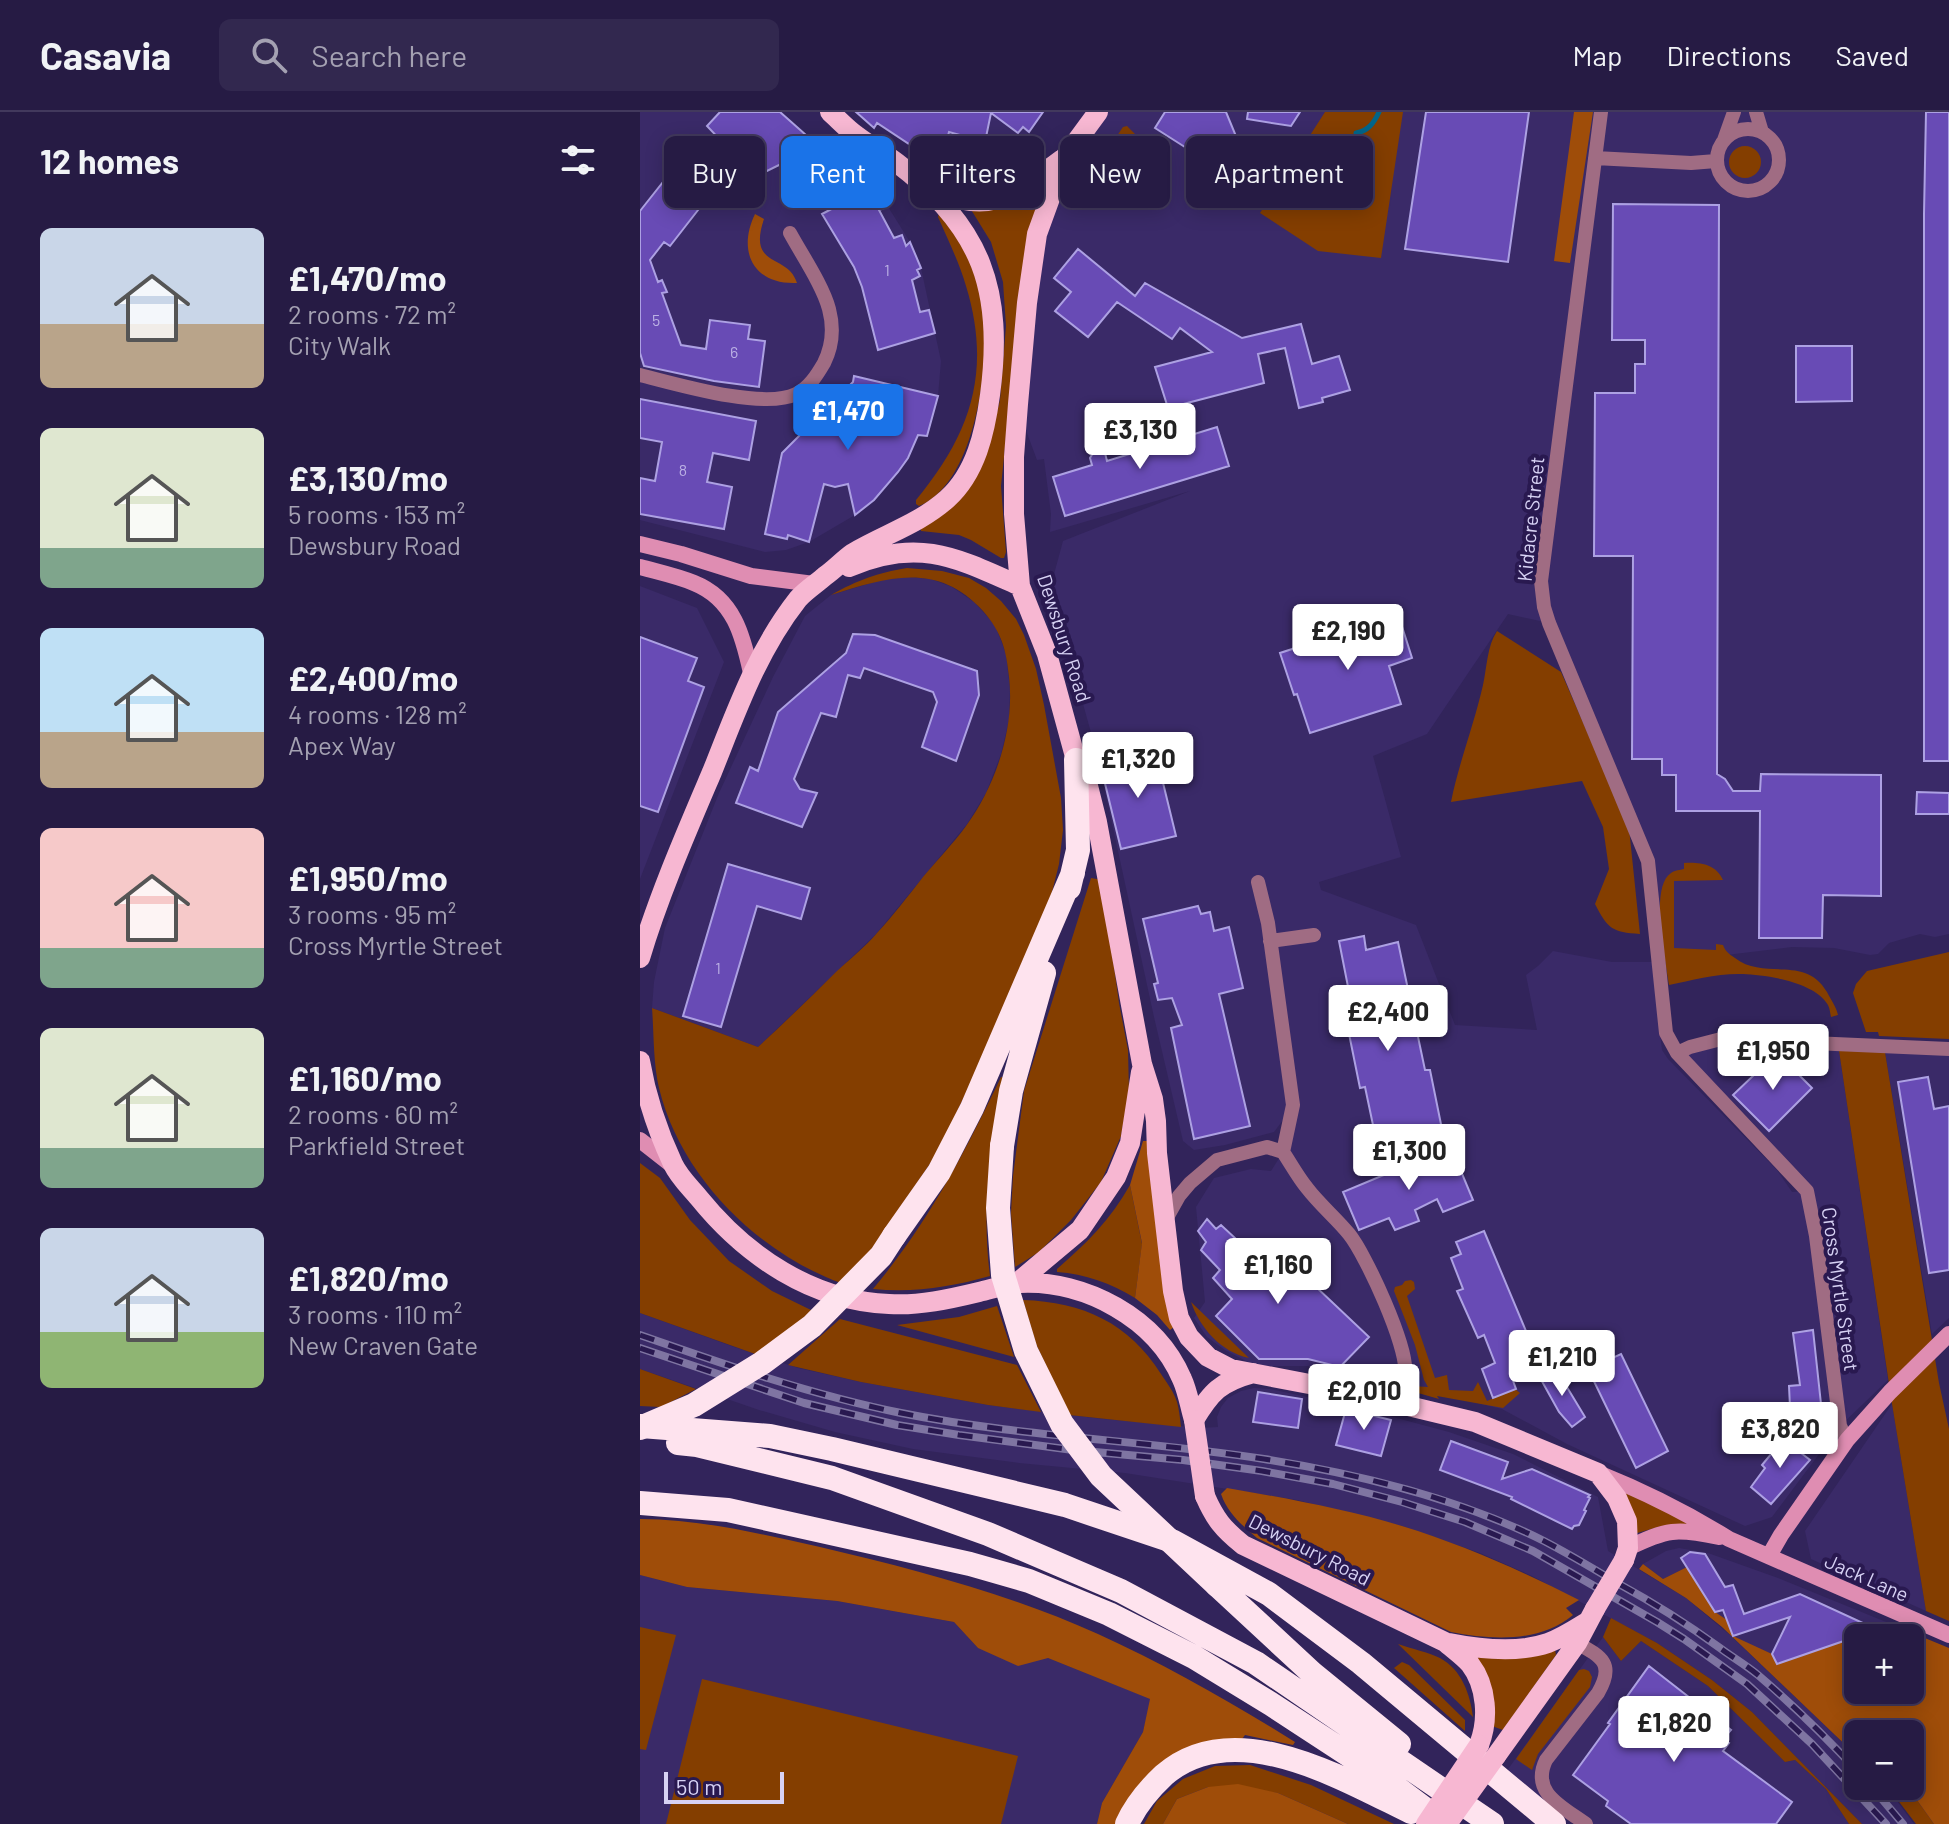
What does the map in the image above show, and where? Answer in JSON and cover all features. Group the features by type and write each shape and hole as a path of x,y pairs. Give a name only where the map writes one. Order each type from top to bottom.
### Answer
{"highway":[{"path":"1076,760 1078,850 1011,1091 1002,1146 998,1208 1003,1275 1026,1351 1062,1424 1101,1476 1324,1683 1501,1824"},
{"path":"640,1427 694,1405 762,1363 812,1326 881,1256 939,1172 972,1108 1073,873"},
{"path":"640,1427 770,1436 832,1449 1065,1505 1172,1541 1269,1594 1361,1663 1554,1824"},
{"path":"640,1439 697,1445 832,1478 988,1534 1121,1591 1256,1663 1492,1824"},
{"path":"640,1503 728,1510 970,1564 1029,1581 1109,1614 1194,1657 1365,1765 1446,1824"},
{"path":"1127,1824 1136,1804 1172,1768 1210,1751 1238,1750 1267,1752 1334,1775 1435,1824"}],"main road":[{"path":"830,112 857,136 910,173"},
{"path":"1080,136 1098,112"},
{"name":"Dewsbury Road","path":"1060,171 1037,234 1027,303 1014,457 1014,514 1020,586 1047,654 1076,760 1086,778 1097,822 1142,1064 1153,1099 1173,1291 1179,1318 1189,1337 1208,1357 1231,1369 1253,1373"},
{"path":"640,958 751,673 779,626 800,596 840,563 855,552 912,524 944,501 961,482 975,458 985,430 993,362 993,325 987,285 976,249 946,208"},
{"path":"821,579 862,562 913,552 949,557 1020,586"},
{"name":"Dewsbury Road","path":"640,1061 649,1099 674,1167 705,1205 748,1248 805,1284 869,1302 889,1304 925,1303 1017,1283 1076,1289 1123,1309 1150,1334 1165,1350 1182,1379 1194,1420 1205,1496 1213,1515 1225,1531 1243,1545 1445,1642 1470,1664 1480,1683 1485,1705 1487,1751 1446,1824"},
{"path":"1017,1283 1080,1230 1116,1177 1130,1143 1142,1064"},
{"path":"1194,1420 1208,1397 1232,1379 1253,1373 1475,1422 1598,1473 1617,1498 1627,1521 1626,1554"},
{"name":"Dewsbury Road","path":"1426,1824 1577,1643 1626,1554"},
{"path":"1445,1642 1472,1648 1546,1644 1592,1615"}],"street":[{"name":"Kidacre Street","path":"1601,112 1541,581 1549,623 1648,861 1666,1033 1677,1053"},
{"path":"1723,140 1742,129 1762,132 1776,145 1778,172 1757,191 1748,192 1729,186 1722,179 1716,161 1718,150 1734,112"},
{"path":"1756,112 1762,132"},
{"path":"1595,158 1691,163 1716,161"},
{"path":"640,375 705,392 764,399 782,399 798,394 810,385 830,348 832,322 822,292 790,233"},
{"path":"640,544 751,576 821,579"},
{"path":"640,567 694,582 713,593 736,619 751,673"},
{"path":"1258,882 1268,923 1293,1105 1283,1152"},
{"path":"1270,941 1314,935"},
{"path":"1677,1053 1721,1039 1949,1049"},
{"name":"Cross Myrtle Street","path":"1677,1053 1807,1191 1816,1236 1840,1426 1847,1440"},
{"path":"640,1140 674,1167"},
{"path":"1165,1221 1190,1183 1217,1160 1267,1147 1283,1152 1306,1187 1351,1237 1391,1317 1400,1343 1405,1374 1401,1383 1381,1399"},
{"path":"1769,1556 1847,1440 1949,1334"},
{"path":"1598,1473 1700,1521 1729,1539"},
{"path":"1626,1554 1654,1535 1675,1531 1729,1539"},
{"name":"Jack Lane","path":"1729,1539 1949,1635"},
{"path":"1577,1643 1605,1663 1605,1681 1546,1760 1541,1777 1546,1792 1586,1824"}],"shaded area":[{"path":"640,112 780,112 807,136 781,136 781,208 889,208 910,242 921,268 941,361 938,396 927,436 907,434 905,439 913,447 908,457 874,500 809,542 786,550 765,552 640,520"},
{"path":"856,112 1043,112 1026,136 910,136 910,144 878,124 874,128"},
{"path":"1098,112 1949,112 1949,934 1935,937 1920,934 1889,943 1878,954 1870,955 1834,948 1792,947 1660,963 1662,1050 1777,1170 1792,1192 1806,1191 1678,1052 1721,1039 1838,1044 1888,1380 1840,1426 1772,1517 1745,1526 1567,1444 1502,1409 1346,1371 1248,1362 1207,1337 1194,1318 1205,1302 1196,1207 1214,1178 1251,1169 1271,1171 1283,1152 1292,1108 1274,1132 1194,1150 1183,1141 1097,754 1054,600 1053,578 1063,541 1190,491 1050,532 1051,514 1044,459 1037,460 1021,417 1037,234 1060,188 1060,208 1170,208 1170,136 1086,136","holes":["1508,614 1549,623 1648,861 1659,962 1612,962 1553,951 1526,975 1537,1030 1455,1025 1416,925 1321,890 1319,882 1401,857 1373,756 1427,734"]},
{"path":"1325,112 1403,112 1381,258 1318,251 1260,213 1263,208 1373,208 1373,136 1310,136"},
{"path":"1574,112 1593,112 1570,263 1554,261"},
{"path":"1127,126 1137,136 1117,136"},
{"path":"1745,146 1756,151 1761,162 1756,173 1745,178 1734,173 1729,162 1734,151"},
{"path":"970,208 1041,208 1008,418 1001,486 1004,558 959,535 921,531 992,432 1000,400 1006,326 1003,282 991,242"},
{"path":"939,213 944,213 975,274 984,315 985,350 979,401 964,454 952,477 937,494 919,506 916,500 951,451 963,426 976,374 974,317"},
{"path":"755,214 764,219 760,235 765,253 786,267 797,283 769,278 753,263 748,241"},
{"path":"907,568 942,571 969,578 1001,601 1016,619 1036,669 1061,798 1063,830 1050,900 1002,1016 938,1152 869,1253 841,1283 810,1270 752,1231 704,1180 669,1120 659,1088 652,1008 758,1047 889,920 977,810 1001,755 1009,716 1008,667 995,627 966,595 930,579 892,579 831,595 868,578"},
{"path":"908,577 931,579 952,587 974,602 995,625 1006,654 1010,689 1009,720 1001,754 986,793 967,824 876,934 758,1047 652,1008 665,928 719,793 805,616 831,595 881,580"},
{"path":"640,586 697,608 724,662 640,879"},
{"path":"1497,631 1561,672 1629,828 1640,934 1612,928 1595,904 1609,869 1603,827 1582,781 1451,802 1483,685 1489,650"},
{"path":"1684,863 1707,865 1716,870 1723,880 1674,881 1674,948 1716,950 1716,944 1723,945 1729,954 1746,965 1807,974 1827,992 1838,1015 1831,1017 1828,1005 1813,991 1777,978 1734,974 1669,985 1661,926 1661,893 1664,881 1673,872 1684,869"},
{"path":"1091,878 1102,880 1128,1050 1129,1092 1121,1136 1101,1182 1071,1220 1039,1252 1015,1267 1011,1213 1024,1091"},
{"path":"1949,952 1949,1039 1879,1036 1878,1032 1866,1032 1853,993 1867,971"},
{"path":"1838,1044 1884,1046 1949,1429 1949,1621 1926,1611"},
{"path":"1884,1046 1949,1050 1949,1318 1932,1334"},
{"path":"1001,1077 1004,1078 991,1152 987,1201 990,1276 932,1288 873,1289 911,1239 944,1187"},
{"path":"1143,1141 1148,1141 1174,1327 1170,1330 1135,1298 1142,1243 1130,1185"},
{"path":"640,1163 660,1178 690,1220 729,1261 772,1291 813,1311 758,1355 640,1313"},
{"path":"1130,1185 1142,1244 1135,1298 1098,1280 1057,1272 1106,1220"},
{"path":"1411,1280 1415,1289 1407,1296 1435,1378 1447,1375 1449,1390 1473,1391 1478,1382 1487,1401 1515,1389 1520,1393 1503,1408 1437,1396 1439,1399 1411,1391 1411,1386 1428,1387 1394,1291 1395,1287"},
{"path":"1023,1300 1065,1305 1085,1311 1119,1329 1134,1341 1170,1388 1177,1402 1181,1427 1069,1415 1036,1344"},
{"path":"1191,1302 1249,1358 1229,1350 1213,1338"},
{"path":"997,1306 1014,1357 897,1325 959,1317"},
{"path":"640,1313 798,1368 988,1405 1201,1428 1218,1427 1217,1417 1228,1398 1254,1388 1270,1389 1449,1432 1513,1454 1598,1497 1608,1551 1686,1598 1731,1636 1687,1567 1663,1579 1643,1564 1666,1551 1679,1548 1708,1553 1891,1624 1844,1624 1844,1640 1777,1664 1772,1654 1733,1638 1844,1744 1844,1800 1896,1800 1914,1824 1862,1824 1752,1712 1712,1680 1657,1643 1532,1576 1480,1553 1402,1526 1297,1500 1125,1473 913,1449 835,1432 759,1410 640,1369"},
{"path":"840,1319 1017,1365 1041,1412 861,1382 788,1365"},
{"path":"640,1369 696,1389 661,1407 640,1406"},
{"path":"1892,1404 1926,1611 1811,1559 1805,1531"},
{"path":"1619,1487 1703,1524 1662,1526 1637,1533"},
{"path":"1227,1488 1337,1509 1402,1526 1492,1559 1579,1600 1566,1608 1573,1615 1545,1631 1530,1635 1499,1638 1451,1632 1257,1538 1227,1507 1221,1494"},
{"path":"640,1519 708,1524 775,1537 891,1564 996,1595 1123,1646 1198,1685 1295,1742 1293,1745 1245,1735 1239,1743 1193,1747 1120,1824 1097,1824 1102,1803 1143,1732 1150,1699 1048,1658 1018,1666 978,1648 954,1622 837,1601 687,1587 640,1575"},
{"path":"1643,1564 1663,1579 1687,1567 1715,1612 1727,1620 1733,1636 1772,1654 1778,1664 1844,1641 1844,1704 1924,1704 1924,1638 1949,1648 1949,1824 1934,1824 1917,1800 1924,1800 1924,1720 1844,1720 1844,1744 1722,1627 1686,1598 1639,1569"},
{"path":"640,1575 687,1587 837,1601 954,1622 978,1648 1048,1658 1151,1699 1143,1732 1102,1803 1097,1824 640,1824"},
{"path":"1611,1618 1657,1643 1752,1712 1862,1824 1849,1824 1826,1789 1795,1760 1785,1762 1708,1686 1641,1641 1621,1661 1603,1637"},
{"path":"640,1627 676,1635 646,1750 640,1749"},
{"path":"1603,1637 1621,1661 1641,1641 1708,1686 1785,1762 1795,1760 1826,1789 1849,1824 1574,1824 1506,1772"},
{"path":"1398,1644 1448,1663 1467,1691 1473,1717"},
{"path":"1555,1650 1556,1655 1503,1730 1489,1725 1476,1656"},
{"path":"1402,1662 1409,1665 1465,1720 1465,1731 1394,1668"},
{"path":"1584,1669 1592,1677 1590,1687 1538,1754 1532,1770 1516,1759 1579,1670"},
{"path":"702,1679 1018,1756 1001,1824 666,1824"},
{"path":"1250,1765 1311,1785 1394,1824 1348,1824 1278,1793 1208,1787 1177,1799 1163,1824 1144,1824 1157,1801 1183,1779 1215,1766"},
{"path":"1238,1784 1278,1793 1348,1824 1163,1824 1177,1799 1208,1787"},
{"path":"1898,1800 1917,1800 1934,1824 1916,1824"}],"building":[{"path":"720,112 780,112 807,136 781,136 781,164 765,171 765,136 716,136 707,126"},
{"path":"856,112 1043,112 1029,132 1023,127 1018,133 991,113 986,136 963,136 949,132 948,136 910,136 910,144 877,123 874,128"},
{"path":"1165,112 1226,112 1236,136 1186,136 1186,148 1155,128"},
{"path":"1248,112 1300,112 1291,126 1247,119"},
{"path":"1426,112 1529,112 1508,262 1405,249"},
{"path":"1926,112 1949,112 1949,761 1924,761"},
{"path":"664,181 664,208 700,208 670,246 664,242 650,260 658,282 662,280 667,292 662,293 681,345 706,349 710,320 750,325 748,339 765,341 759,387 644,366 640,353 640,211"},
{"path":"1613,204 1719,205 1717,774 1733,791 1760,791 1761,774 1881,775 1881,896 1823,895 1822,938 1759,938 1760,811 1676,811 1676,775 1662,775 1662,759 1632,759 1633,556 1594,556 1595,393 1635,393 1635,364 1645,364 1645,340 1612,340"},
{"path":"833,208 884,208 879,210 894,238 902,235 906,246 910,242 921,268 917,270 920,276 912,280 920,312 929,310 935,333 878,350 854,267 822,214"},
{"path":"1078,249 1135,296 1145,283 1242,338 1301,324 1312,364 1339,356 1350,390 1299,408 1285,348 1258,354 1264,383 1168,408 1155,367 1212,352 1180,328 1172,339 1117,302 1088,337 1055,311 1071,292 1054,278"},
{"path":"1796,346 1852,346 1852,401 1796,402"},
{"path":"854,376 938,396 927,436 918,435 898,472 874,500 855,515 848,484 835,487 824,484 809,542 788,535 787,539 765,534 782,453 853,382"},
{"path":"640,399 756,421 749,460 713,453 707,482 732,487 724,529 640,514 640,478 655,481 662,442 640,438"},
{"path":"1217,427 1229,466 1065,516 1053,477 1092,465 1090,458 1093,453 1105,453 1107,461"},
{"path":"1386,608 1389,617 1398,614 1412,658 1389,666 1401,704 1310,733 1280,653 1363,626 1360,616"},
{"path":"853,634 875,635 977,671 979,695 956,761 922,747 937,702 933,692 864,668 860,678 848,675 836,717 821,713 794,779 800,789 817,793 802,827 736,803 750,767 758,771 778,712 846,653"},
{"path":"640,637 697,658 688,681 704,687 658,812 640,806"},
{"path":"1155,750 1176,836 1121,849 1100,763"},
{"path":"1917,792 1949,793 1949,814 1916,814"},
{"path":"728,864 810,888 801,919 757,906 721,1027 683,1016"},
{"path":"1198,906 1201,914 1210,912 1214,931 1229,927 1243,988 1219,994 1250,1126 1194,1139 1171,1028 1182,1025 1172,998 1158,1000 1154,984 1158,983 1143,919"},
{"path":"1364,936 1366,950 1398,942 1425,1070 1430,1070 1445,1144 1365,1160 1359,1128 1373,1125 1365,1087 1360,1088 1345,1014 1353,1012 1339,941"},
{"path":"1777,1053 1812,1088 1769,1131 1733,1095"},
{"path":"1928,1077 1934,1109 1949,1106 1949,1270 1929,1273 1898,1082"},
{"path":"1446,1149 1450,1167 1458,1164 1473,1200 1443,1212 1437,1199 1415,1210 1419,1221 1395,1230 1389,1218 1359,1230 1343,1192"},
{"path":"1207,1219 1216,1229 1221,1225 1265,1266 1278,1251 1369,1337 1340,1367 1308,1359 1259,1359 1216,1316 1232,1299 1213,1278 1220,1270 1201,1250 1206,1242 1198,1231"},
{"path":"1484,1231 1541,1367 1512,1378 1516,1389 1493,1398 1482,1369 1495,1363 1484,1335 1478,1338 1457,1291 1463,1289 1451,1258 1461,1254 1456,1242"},
{"path":"1813,1330 1821,1404 1790,1407 1789,1386 1800,1385 1793,1333"},
{"path":"1621,1354 1668,1451 1636,1468 1588,1369"},
{"path":"1556,1369 1585,1417 1572,1427 1559,1412 1539,1376"},
{"path":"1258,1392 1302,1399 1298,1428 1253,1422"},
{"path":"1346,1409 1391,1420 1381,1456 1336,1445"},
{"path":"1794,1439 1805,1449 1801,1453 1810,1460 1771,1504 1751,1487 1765,1468 1762,1465 1782,1441 1788,1446"},
{"path":"1451,1441 1508,1462 1502,1479 1532,1469 1590,1495 1579,1525 1572,1529 1512,1497 1440,1470"},
{"path":"1690,1552 1705,1554 1725,1587 1733,1585 1744,1614 1800,1594 1865,1624 1844,1624 1844,1641 1777,1664 1772,1654 1790,1617 1733,1636 1723,1610 1715,1612 1681,1558"},
{"path":"1649,1666 1731,1730 1723,1739 1729,1743 1723,1751 1792,1802 1776,1824 1631,1824 1606,1806 1608,1801 1573,1775"}],"waterway":[{"path":"1356,133 1370,126 1379,112"}],"railway":[{"path":"640,1335 802,1388 901,1413 991,1428 1300,1465 1372,1480 1443,1500 1553,1546 1695,1631 1758,1675 1844,1757"},
{"path":"640,1348 804,1403 897,1425 1073,1450 1262,1471 1333,1484 1465,1522 1533,1551 1657,1622 1747,1684 1812,1744 1886,1824"},
{"path":"1883,1800 1903,1824"}]}
